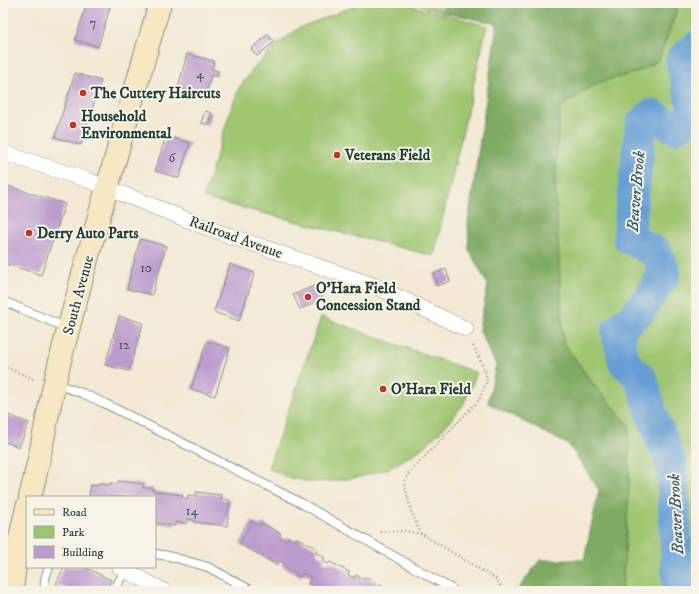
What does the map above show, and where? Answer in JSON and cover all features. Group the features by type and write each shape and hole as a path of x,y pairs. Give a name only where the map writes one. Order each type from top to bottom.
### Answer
{"street":[{"name":"South Avenue","path":"29,496 48,382 69,329 107,188 160,3"},
{"name":"Railroad Avenue","path":"3,154 88,180 210,229 373,285 466,329"},
{"name":"South Avenue","path":"12,591 16,556 26,512"},
{"path":"122,568 164,591"}],"lane":[{"path":"3,301 69,329"},
{"path":"48,382 82,393 104,403 301,503 455,591"},
{"path":"156,554 169,556 208,567 252,591"},
{"path":"46,591 44,588 49,568"},
{"path":"114,591 122,568"}],"path":[{"path":"422,534 411,511 404,482 409,473 479,400 487,381 485,371 466,329"},
{"path":"3,366 48,382"}],"green space":[{"name":"Veterans Field","path":"362,3 402,3 487,26 434,256 203,198 239,88 255,67 275,46 299,28"},
{"path":"414,3 445,3 442,12"},
{"path":"445,3 679,3 659,60 634,73 597,83 560,107 555,184 563,342 593,384 629,425 629,490 622,591 520,591 519,588 540,560 584,560 599,490 569,445 488,403 496,365 479,329 488,285 469,250 468,223 497,24 442,12"},
{"path":"679,3 696,3 696,591 622,591 629,490 629,425 593,384 563,342 555,184 560,107 597,83 634,73 659,60"},
{"name":"O'Hara Field","path":"321,317 477,373 463,405 443,429 420,450 390,468 360,477 310,482 290,478 268,468"}],"building":[{"path":"87,3 111,4 98,47 75,40"},
{"path":"268,35 274,42 257,56 251,49"},
{"path":"187,54 214,61 212,69 218,71 217,76 211,75 205,95 178,88"},
{"path":"75,73 101,81 81,145 55,137"},
{"path":"205,111 212,113 208,125 201,123"},
{"path":"166,136 190,143 179,178 155,171"},
{"name":"Derry Auto Parts","path":"5,185 65,204 41,275 3,263 3,190"},
{"path":"140,239 166,246 152,295 127,289"},
{"path":"230,264 255,273 239,321 214,312"},
{"path":"446,269 450,281 437,286 433,274"},
{"name":"O'Hara Field Concession Stand","path":"316,285 323,299 300,309 293,295"},
{"path":"119,316 143,323 129,371 105,365"},
{"path":"207,341 230,348 215,396 191,389"},
{"path":"3,413 29,423 19,447 3,441"},
{"path":"118,481 144,484 143,488 153,488 153,491 183,495 182,498 187,499 188,495 196,496 196,492 222,495 221,499 230,500 227,526 194,522 194,520 188,519 187,523 175,522 175,526 156,523 156,496 89,496 90,485 110,485 110,483 118,484"},
{"path":"252,521 260,526 262,523 281,534 279,537 286,540 288,537 295,541 297,538 318,549 316,553 325,558 322,561 328,564 330,562 349,572 348,575 354,578 356,575 364,579 366,577 387,588 386,591 322,591 308,583 311,577 303,573 301,577 282,566 284,563 279,561 277,565 240,544"},
{"path":"64,568 86,568 111,580 106,591 70,591 56,584"}],"waterway":[{"name":"Beaver Brook","path":"679,591 672,465 652,415 642,380 624,362 617,331 640,310 665,274 657,253 629,238 641,125 651,115 675,128 695,115 681,60 696,47"}],"place":[{"name":"The Cuttery Haircuts","path":"83,93"},
{"name":"Household Environmental","path":"73,125"},
{"name":"Veterans Field","path":"337,155"},
{"name":"Derry Auto Parts","path":"29,233"},
{"name":"O'Hara Field Concession Stand","path":"308,297"},
{"name":"O'Hara Field","path":"383,389"}]}
